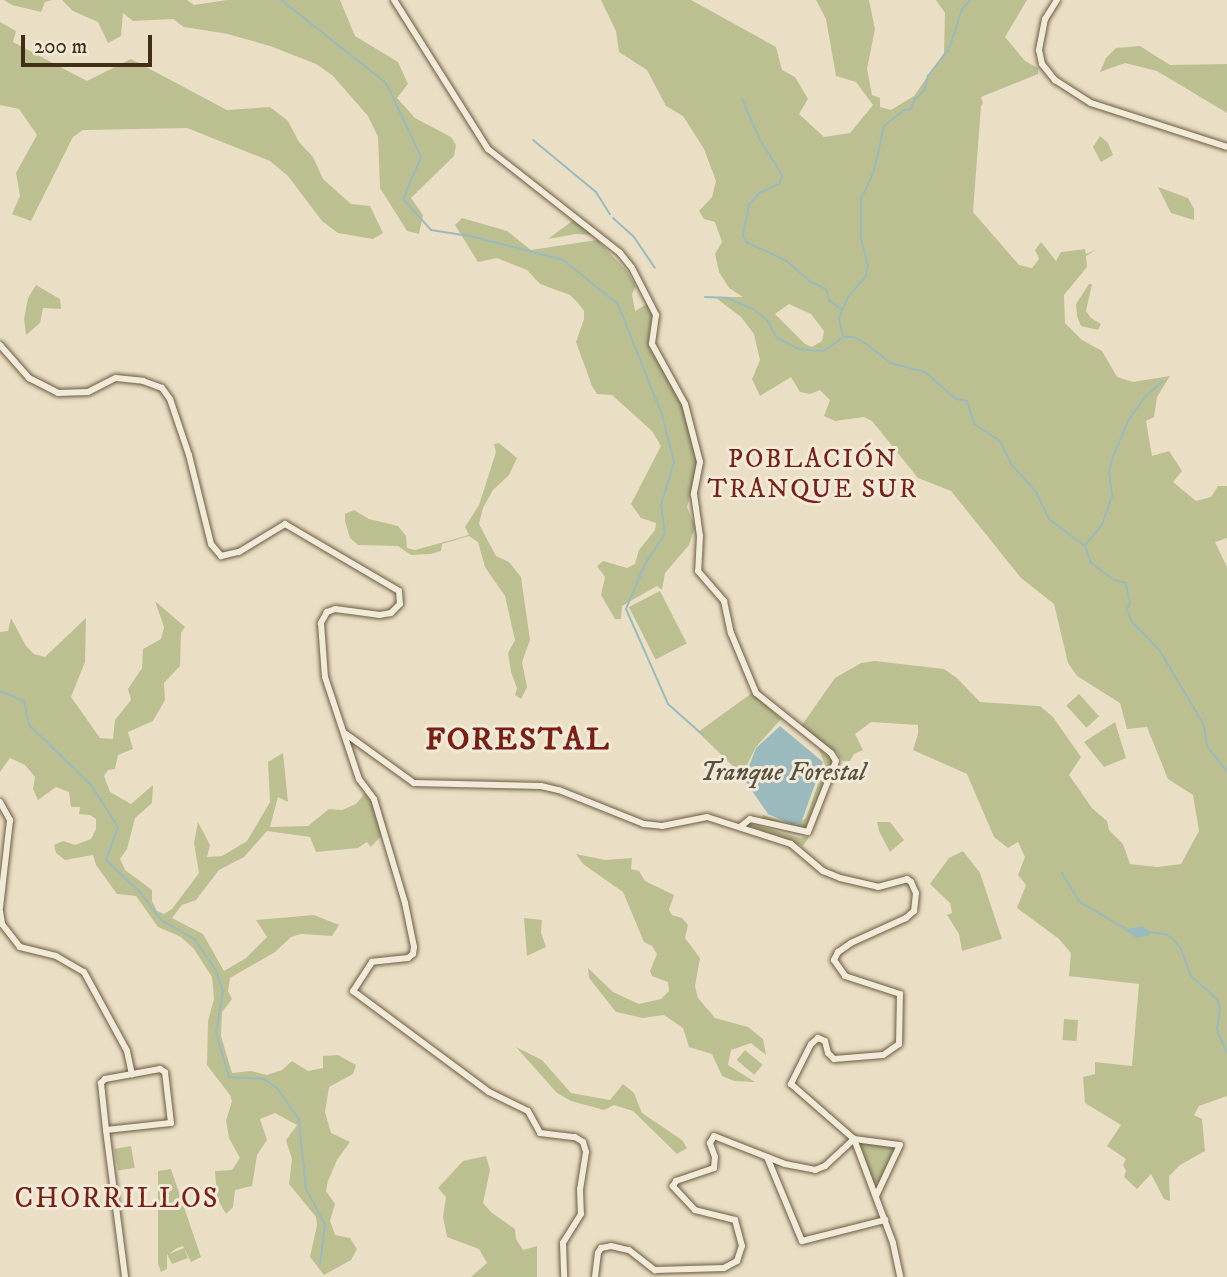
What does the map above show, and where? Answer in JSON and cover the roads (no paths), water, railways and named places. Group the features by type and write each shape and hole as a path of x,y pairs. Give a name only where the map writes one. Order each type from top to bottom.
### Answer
{"street":[{"path":"394,0 488,149 620,253 632,268 656,315 652,344 685,404 701,462 694,494 699,529 698,570 724,601 731,633 756,693 831,753 835,761 808,832 750,819 740,827"},
{"path":"1056,0 1041,31 1040,57 1051,76 1071,92 1227,147"},
{"path":"0,345 29,378 58,393 88,392 116,378 156,384 167,393 189,455 211,544 221,556 239,552 285,524 399,592 400,604 391,613 380,615 335,609 327,612 321,623 325,677 359,779 374,799 405,903 414,947 413,954 408,958 372,962 353,991 489,1092 527,1111 540,1133 579,1138 586,1148 580,1189 581,1218 567,1234 562,1250 564,1277"},
{"path":"344,733 408,781 419,785 519,783 559,790 644,824 662,826 707,817 791,844 823,871 852,882 878,887 907,879 916,893 914,911 906,918 851,943 834,960 845,976 900,994 899,1044 883,1055 834,1059 828,1053 824,1039 818,1038 811,1044 792,1082 792,1087 854,1139 893,1243 900,1277"},
{"path":"0,802 9,820 0,909 2,924 19,947 56,956 84,971 127,1051 132,1074"},
{"path":"106,1130 171,1123 164,1072 160,1069 102,1082 106,1130 125,1277"},
{"path":"595,1277 598,1253 601,1248 611,1245 629,1250 655,1270 733,1265 741,1251 737,1222 730,1216 695,1210 673,1188 673,1184 714,1168 716,1161 710,1143 714,1136 721,1136 767,1157 803,1169 820,1169 854,1139 901,1145 876,1197"},
{"path":"767,1157 802,1241 885,1220"},
{"path":"871,1185 880,1184"}],"water":[{"name":"Tranque Forestal","path":"780,726 823,762 801,823 793,825 768,814 744,779 756,748"},
{"path":"1142,926 1149,930 1150,935 1137,938 1124,930"}],"waterway":[{"path":"281,0 386,83 421,157 403,199 431,230 475,237 563,260 618,304 662,415 674,462 661,505 665,534 646,562 626,609 668,704 703,735"},
{"path":"843,336 839,319 842,310 848,297 866,276 868,266 861,237 861,199 874,171 884,126 904,110 911,109 914,100 924,91 928,76 949,49 961,11 970,0"},
{"path":"742,99 760,140 782,175 779,184 759,193 749,205 743,235 746,242 787,261 809,281 826,289 830,301 842,310"},
{"path":"533,140 596,192 610,214"},
{"path":"613,218 634,237 655,268"},
{"path":"705,297 728,298 753,309 767,320 777,338 799,349 824,351 842,338"},
{"path":"843,337 854,337 891,363 925,372 956,399 967,401 974,424 1000,441 1011,464 1036,492 1049,519 1085,546 1091,563 1114,580 1126,583 1130,603 1127,610 1132,622 1160,651 1204,725 1207,746 1227,772"},
{"path":"1086,544 1102,525 1112,496 1109,473 1128,421 1145,397 1163,381"},
{"path":"0,691 24,701 29,725 91,785 118,827 106,860 140,892 161,920 195,940 216,970 223,992 216,1033 229,1077 264,1079 277,1088 299,1120 306,1189 325,1224 320,1264"},
{"path":"1061,872 1080,902 1126,929"},
{"path":"1149,932 1167,935 1175,941 1181,949 1191,976 1218,1000 1220,1010 1217,1030 1227,1053"}],"district":[{"name":"POBLACIÓN TRANQUE SUR","path":"813,474"},
{"name":"FORESTAL","path":"518,740"},
{"name":"CHORRILLOS","path":"117,1199"}]}
